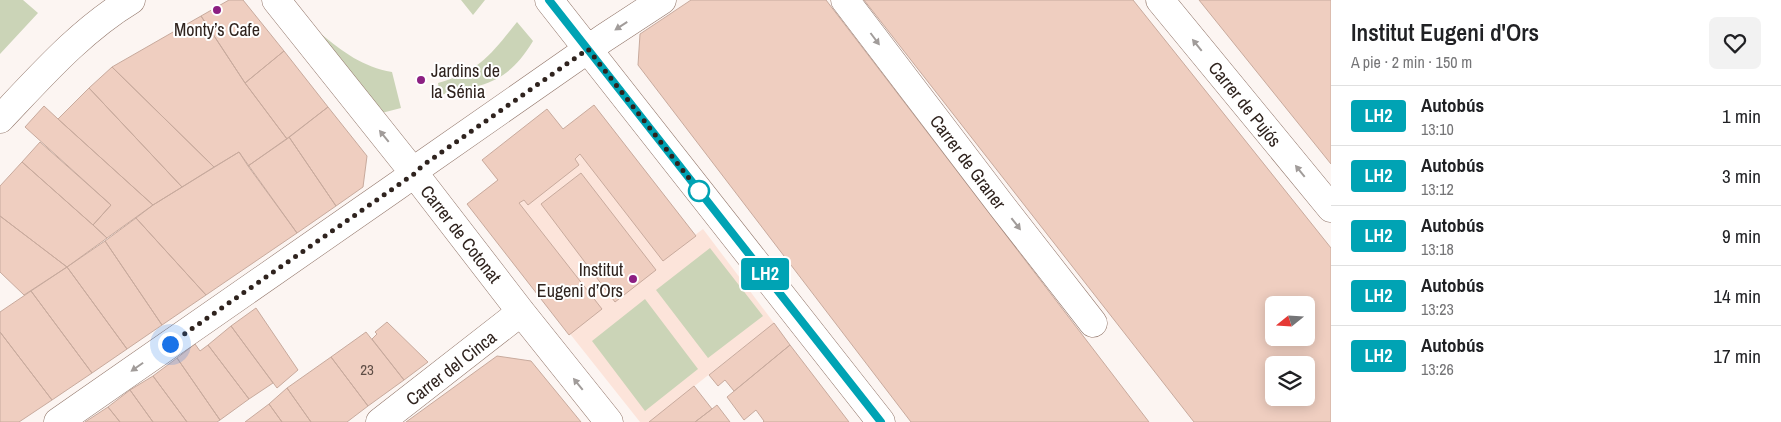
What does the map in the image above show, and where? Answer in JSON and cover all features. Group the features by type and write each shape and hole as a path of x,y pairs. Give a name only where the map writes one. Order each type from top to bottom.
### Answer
{"street":[{"path":"0,119 78,39 131,0"},
{"name":"Carrer de Cotonat","path":"276,0 609,422"},
{"path":"549,0 881,422"},
{"path":"58,422 414,174 422,166 588,49 662,0"},
{"name":"Carrer de Graner","path":"845,0 1093,323"},
{"name":"Carrer de Pujós","path":"1160,0 1331,208"},
{"name":"Carrer del Cinca","path":"380,422 521,312"}],"shaded area":[{"name":"Institut Eugeni d’Ors","path":"594,105 695,235 703,229 774,323 649,422 640,422 467,204 497,180 482,160 563,129"}],"green space":[{"path":"0,0 23,0 38,13 0,54"},
{"path":"461,0 485,0 473,15"},
{"path":"517,22 533,41 514,66 504,74 483,85 440,95 438,83 475,67 492,52"},
{"path":"321,34 337,47 363,63 392,72 401,108 374,115"},
{"path":"710,248 763,316 708,358 656,290"},
{"path":"645,299 698,369 645,411 592,341"}],"building":[{"path":"229,0 243,0 284,51 245,83 201,16"},
{"path":"691,0 826,0 1149,422 911,422 638,65 640,34"},
{"path":"864,0 1133,0 1331,248 1331,422 1194,422"},
{"path":"1199,0 1331,0 1331,164"},
{"path":"201,16 245,83 287,139 248,166 239,152 214,167 112,67"},
{"path":"284,51 328,107 287,139 245,83"},
{"path":"112,67 214,167 182,187 89,88"},
{"path":"89,88 182,187 153,205 58,119"},
{"path":"594,105 696,236 663,261 580,154 575,159 579,165 528,205 524,200 519,203 602,309 569,335 467,204 498,180 482,160 547,109 563,129"},
{"path":"44,106 153,205 107,238 93,225 111,205 25,127"},
{"path":"328,107 367,156 363,187 336,206 289,137"},
{"path":"289,137 336,206 297,233 248,166"},
{"path":"40,142 111,205 93,225 22,162"},
{"path":"239,152 297,233 206,295 136,218 153,205"},
{"path":"22,162 107,238 67,267 0,216 0,186"},
{"path":"581,173 656,270 615,302 541,204"},
{"path":"0,216 67,267 24,295 0,272"},
{"path":"136,218 206,295 162,325 105,241"},
{"path":"105,241 162,325 127,349 67,267"},
{"path":"67,267 127,349 92,373 31,291"},
{"path":"31,291 92,373 52,400 0,332 0,312"},
{"path":"256,308 298,370 277,388 231,326"},
{"path":"387,322 428,362 404,380 372,339 377,334 375,332"},
{"path":"774,323 790,345 734,391 725,380 718,386 709,375"},
{"path":"231,326 273,383 249,399 208,345"},
{"path":"0,332 52,400 19,422 0,422"},
{"path":"366,332 404,380 368,406 331,357"},
{"path":"195,344 200,351 208,345 249,399 220,420 177,358"},
{"path":"790,345 849,422 763,422 756,410 744,420 727,397"},
{"path":"497,356 531,361 581,422 406,422"},
{"path":"331,357 368,406 347,422 311,422 287,388"},
{"path":"177,358 220,420 217,422 187,422 153,376"},
{"path":"153,376 187,422 153,422 130,390"},
{"path":"694,386 712,409 695,422 649,422"},
{"path":"287,388 311,422 282,422 269,404"},
{"path":"130,390 153,422 120,422 108,407"},
{"path":"269,404 282,422 245,422"},
{"path":"717,405 730,422 695,422 712,409"},
{"path":"108,407 120,422 85,422"}],"bus line":[{"name":"LH2","path":"549,0 881,422"}],"place":[{"name":"Monty’s Cafe","path":"217,10"},
{"name":"Jardins de la Sénia","path":"421,80"},
{"name":"Institut Eugeni d’Ors","path":"633,279"}],"route":[{"path":"170,344 414,174 422,166 588,49 699,191"}]}
